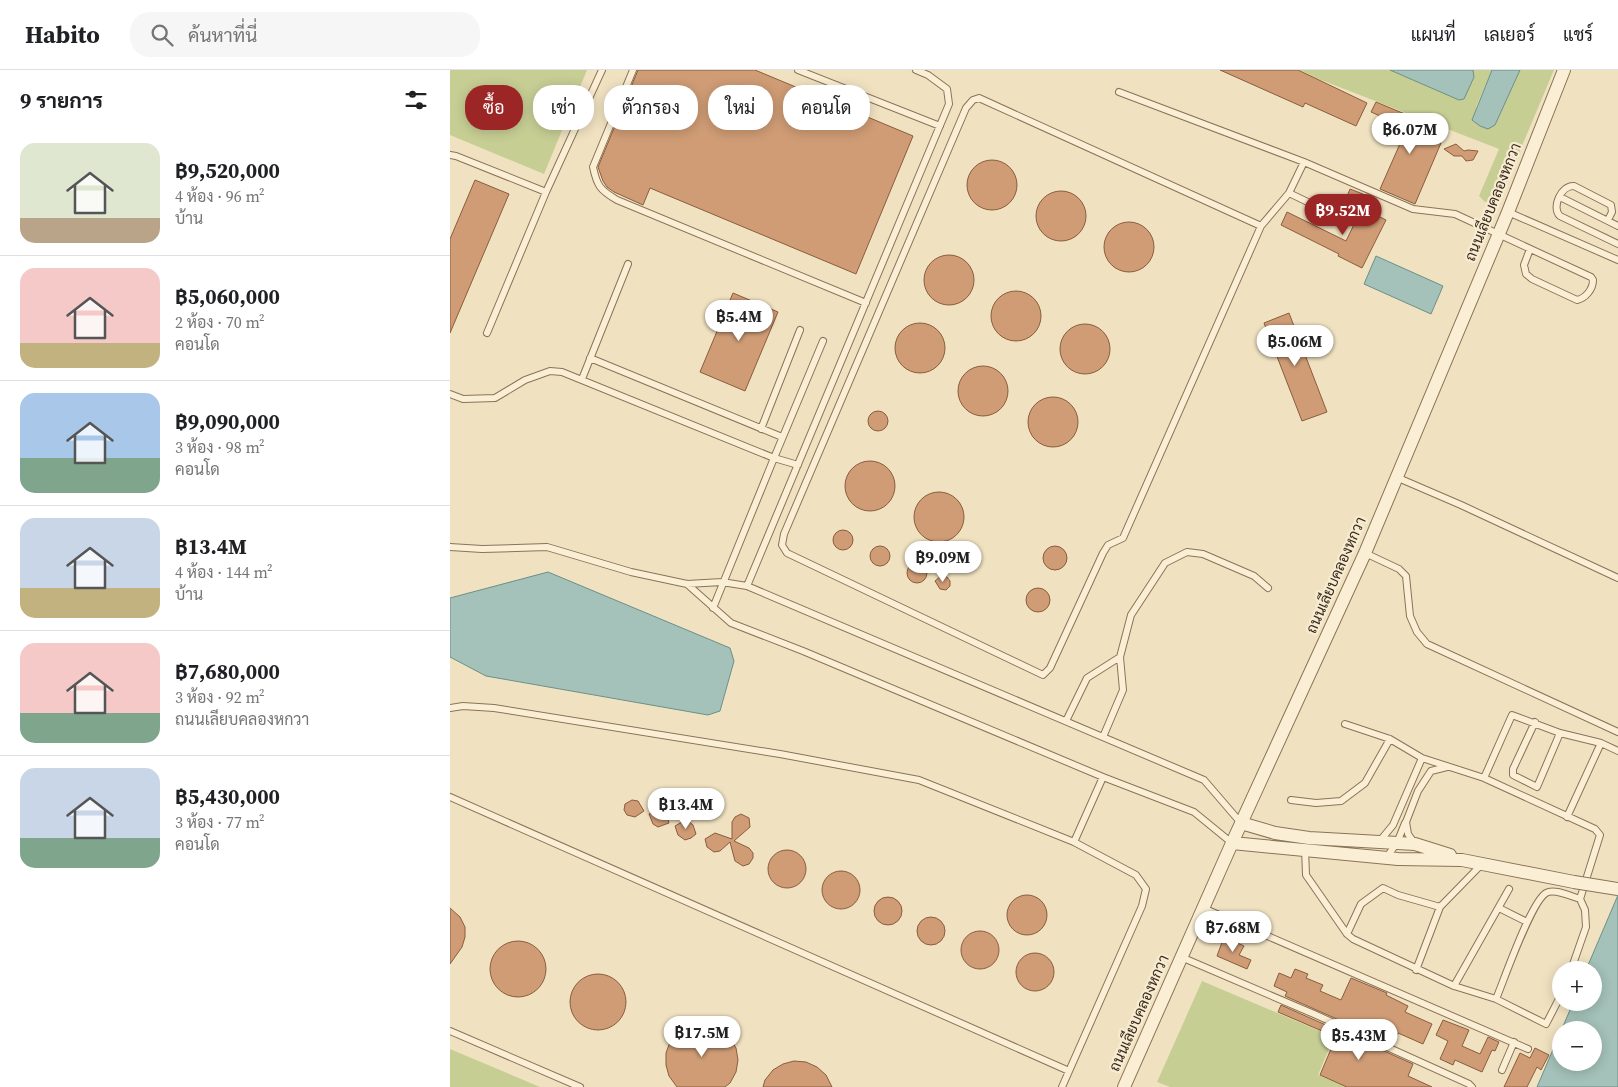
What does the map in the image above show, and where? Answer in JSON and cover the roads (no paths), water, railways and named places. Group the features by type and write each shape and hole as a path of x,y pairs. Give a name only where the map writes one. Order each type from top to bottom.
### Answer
{"street":[{"name":"ถนนเลียบคลองหกวา","path":"1124,1087 1232,842 1365,553 1508,212 1564,70"},
{"path":"1241,823 1274,833 1309,838 1415,844 1462,860"},
{"path":"1232,842 1304,851 1386,858 1462,860 1618,889"}],"lane":[{"path":"486,333 546,192 602,70"},
{"path":"633,70 593,167 596,181 603,191 617,200 866,303"},
{"path":"798,70 940,126"},
{"path":"747,586 949,104 947,88 928,75 916,70"},
{"path":"1119,92 1304,162 1413,209 1456,214 1591,277 1593,284 1586,296 1577,300 1532,279 1526,274 1524,265 1530,249"},
{"path":"1261,226 979,98 973,100 966,108 784,534 782,545 788,554 1043,675 1050,668 1103,553 1108,545 1123,538 1261,226 1289,193 1304,162"},
{"path":"450,155 546,192"},
{"path":"1608,220 1612,212 1611,205 1607,201 1574,186 1569,185 1565,188 1555,208 1556,213 1560,216 1618,244"},
{"path":"1289,193 1349,222"},
{"path":"1560,197 1618,226"},
{"path":"1508,212 1618,259"},
{"path":"582,380 628,264"},
{"path":"761,429 800,330"},
{"path":"713,608 722,582 823,341"},
{"path":"590,358 782,437"},
{"path":"450,394 463,399 495,398 525,380 550,371 562,372 798,466"},
{"path":"1396,477 1618,578"},
{"path":"450,547 482,549 547,547 631,572 687,584 722,582 747,586 1204,780 1241,823"},
{"path":"1103,737 1123,690 1120,657 1131,615 1165,563 1187,552 1203,554 1254,576 1268,588"},
{"path":"1365,553 1399,569 1406,576 1410,616 1417,632 1427,644 1618,732"},
{"path":"687,584 731,623 1103,777 1194,812 1232,842"},
{"path":"1066,721 1087,678 1120,657"},
{"path":"450,708 463,706 494,708 780,754 919,780 1074,842 1136,875 1146,889 1142,906 1062,1087"},
{"path":"1484,778 1512,715 1535,722 1560,733 1601,742 1618,751"},
{"path":"1535,722 1513,769 1513,776 1537,787 1560,733"},
{"path":"1346,724 1390,739 1422,758 1484,778 1567,818 1595,829 1600,835 1580,899"},
{"path":"1291,800 1316,803 1341,802 1365,783 1390,739"},
{"path":"1567,818 1601,742"},
{"path":"1386,858 1393,825 1422,758"},
{"path":"1389,842 1406,822 1418,791 1431,771 1448,766"},
{"path":"1074,842 1103,777"},
{"path":"450,797 1069,1071"},
{"path":"1406,822 1408,834 1415,844"},
{"path":"1389,842 1393,825"},
{"path":"1309,838 1304,851 1306,875 1347,934 1353,939 1416,970 1454,986 1496,999 1546,1024 1553,1011"},
{"path":"1416,970 1440,907 1483,863"},
{"path":"1347,934 1361,904 1383,888 1398,895 1440,907"},
{"path":"1454,986 1509,889"},
{"path":"1496,999 1527,922 1545,893 1552,891 1580,899 1586,910 1586,927 1574,961"},
{"path":"1203,908 1528,1049"},
{"path":"1499,908 1527,922"},
{"path":"1181,957 1314,1014 1472,1087"},
{"path":"450,1031 580,1087"},
{"path":"1502,1070 1514,1042"}],"water":[{"path":"1390,70 1473,70 1474,77 1464,99 1459,100"},
{"path":"1492,70 1520,70 1495,125 1488,129 1472,120"},
{"path":"1376,256 1443,286 1431,314 1364,284"},
{"path":"548,572 730,648 734,661 720,711 708,715 486,676 450,657 450,598"},
{"path":"1618,895 1618,1087 1537,1087 1552,1052 1552,1071 1602,1071 1602,1021 1565,1021 1569,1011 1602,1011 1602,961 1590,961"}]}
